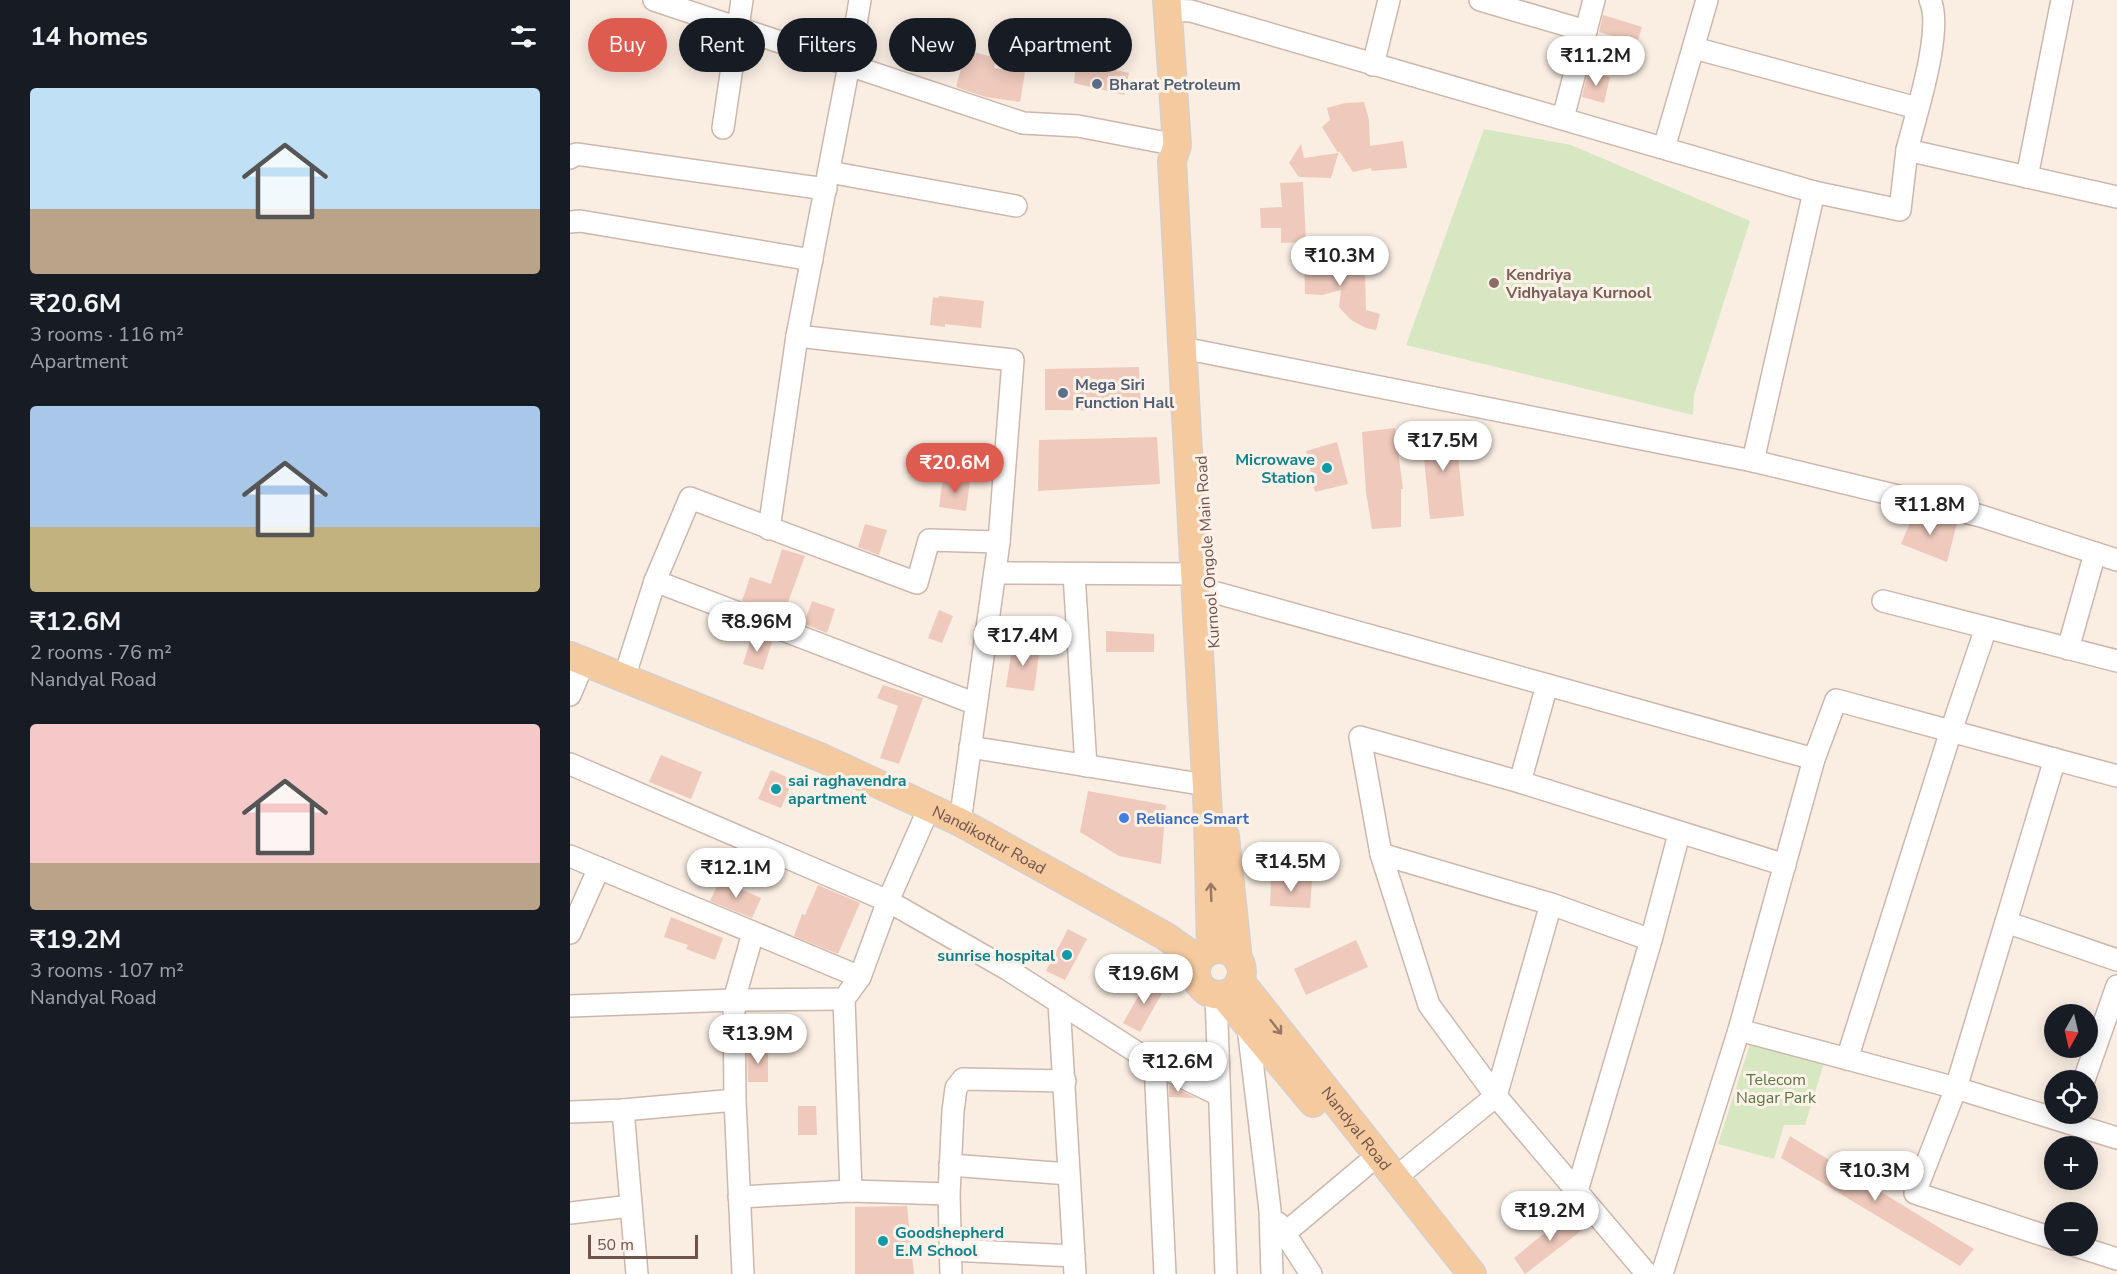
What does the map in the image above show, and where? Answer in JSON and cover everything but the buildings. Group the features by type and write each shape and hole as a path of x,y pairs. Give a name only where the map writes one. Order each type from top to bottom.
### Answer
{"main road":[{"name":"Kurnool Ongole Main Road","path":"1168,5 1177,145 1182,158 1193,350 1202,583 1206,785 1205,955 1196,967 1198,982 1202,988 1229,983 1222,801 1202,583 1172,161 1177,145"},
{"name":"Nandikottur Road","path":"577,659 822,758 960,822 1166,936 1205,955 1226,950 1229,983"},
{"name":"Nandyal Road","path":"1229,983 1248,1027 1366,1164 1451,1274"},
{"name":"Nandyal Road","path":"1229,983 1395,1178 1472,1274"}],"street":[{"path":"654,0 707,18"},
{"path":"739,18 742,0"},
{"path":"857,18 860,0"},
{"path":"1372,65 1389,0"},
{"path":"1480,0 1586,31"},
{"path":"1563,118 1594,0"},
{"path":"1664,148 1707,0"},
{"path":"1168,5 1814,192 1900,210 1907,150 1933,42 1933,6 1930,0"},
{"path":"2027,177 2062,0"},
{"path":"1694,48 1917,108"},
{"path":"723,128 731,72"},
{"path":"769,529 797,336 848,72"},
{"path":"870,72 1023,123 1078,126 1177,145"},
{"path":"1907,150 2117,196"},
{"path":"570,158 576,154 827,180 1016,206"},
{"path":"1753,461 1814,192"},
{"path":"570,222 591,223 812,260"},
{"path":"797,336 1013,360 999,542 960,822"},
{"path":"1193,350 1753,461 1981,516 2117,560"},
{"path":"624,678 655,581 690,498 917,583 929,540 999,542"},
{"path":"2068,649 2095,554"},
{"path":"995,573 1074,574 1202,583 1547,685 1814,759"},
{"path":"1074,574 1086,766"},
{"path":"655,581 976,704"},
{"path":"1883,601 2117,661"},
{"path":"1847,1059 1986,628"},
{"path":"570,695 577,659"},
{"path":"1520,782 1547,685"},
{"path":"1662,1274 1739,1030 1814,759 1836,700 2117,776"},
{"path":"1647,1274 1496,1096 1429,1005 1381,854 1360,737 1520,782 1680,834 1785,865"},
{"path":"970,747 1206,785"},
{"path":"2044,1235 1915,1193 1956,1088 2055,759"},
{"path":"570,764 888,901 1059,1002 1155,1064 1220,1095"},
{"path":"851,1191 844,999 860,977 888,901 929,808"},
{"path":"1577,1191 1680,834"},
{"path":"1381,854 1551,904 1651,940"},
{"path":"570,856 860,977"},
{"path":"570,933 599,868"},
{"path":"1395,1178 1496,1096 1551,904"},
{"path":"2006,922 2117,960"},
{"path":"743,1274 735,1100 734,1000 753,933"},
{"path":"1226,1274 1220,1095 1229,983"},
{"path":"2088,1070 2117,986"},
{"path":"570,1006 734,1000 844,999"},
{"path":"950,1250 1075,1265 1059,1002"},
{"path":"1248,1027 1270,1210 1272,1274"},
{"path":"1739,1030 2044,1111"},
{"path":"1155,1064 1165,1274"},
{"path":"951,1274 949,1194 956,1088 963,1078 1065,1081"},
{"path":"570,1112 623,1110 735,1100"},
{"path":"623,1110 637,1274"},
{"path":"2084,1124 2117,1138"},
{"path":"1285,1233 1366,1164"},
{"path":"950,1165 1069,1173"},
{"path":"739,1197 851,1191 949,1194"},
{"path":"570,1213 631,1206"},
{"path":"1270,1210 1311,1274"},
{"path":"2098,1253 2117,1259"}],"green space":[{"path":"1484,129 1571,145 1750,221 1694,395 1693,415 1406,345"},
{"name":"Telecom Nagar Park","path":"1751,1041 1824,1063 1805,1125 1784,1125 1774,1159 1718,1144"}],"place":[{"name":"Bharat Petroleum","path":"1097,84"},
{"name":"Kendriya Vidhyalaya Kurnool","path":"1494,283"},
{"name":"Mega Siri Function Hall","path":"1063,393"},
{"name":"Microwave Station","path":"1327,468"},
{"name":"sai raghavendra apartment","path":"776,789"},
{"name":"Reliance Smart","path":"1124,818"},
{"name":"sunrise hospital","path":"1067,955"},
{"name":"Goodshepherd E.M School","path":"883,1241"}]}
